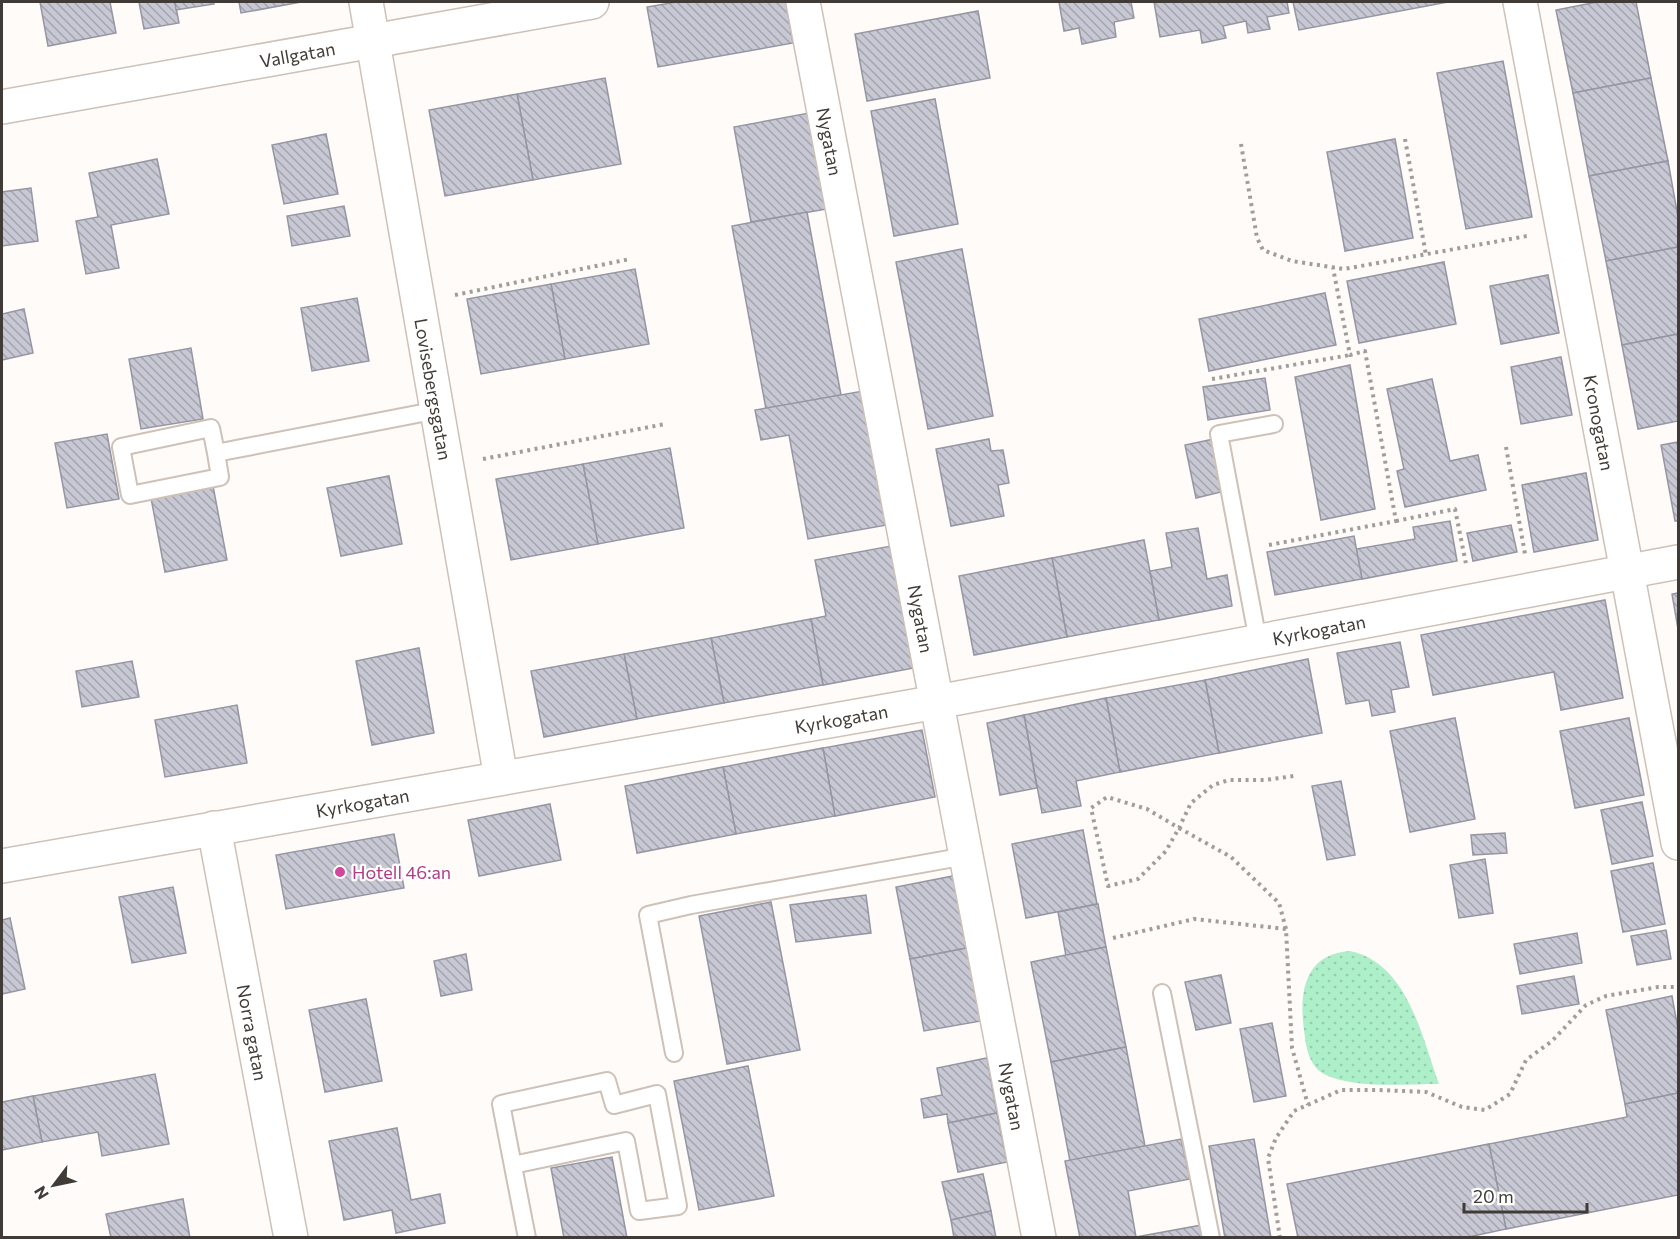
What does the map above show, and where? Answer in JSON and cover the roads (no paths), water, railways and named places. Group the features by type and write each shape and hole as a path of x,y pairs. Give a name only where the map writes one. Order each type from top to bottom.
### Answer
{"street":[{"name":"Lovisebergsgatan","path":"366,2 501,778"},
{"name":"Vallgatan","path":"2,107 372,39 592,2"},
{"name":"Nygatan","path":"803,2 1039,1238"},
{"name":"Kronogatan","path":"1521,2 1678,843"},
{"name":"Kyrkogatan","path":"2,866 937,702 1678,562"},
{"name":"Norra gatan","path":"214,828 291,1238"}],"lane":[{"path":"216,453 438,410"},
{"path":"1258,641 1218,434 1274,424"},
{"path":"211,428 216,453 220,477 130,495 121,447 211,428"},
{"path":"674,1053 648,915 691,905 966,856"},
{"path":"1162,993 1211,1238"},
{"path":"513,1165 626,1141 639,1211 678,1206 657,1094 614,1105 607,1081 501,1104 527,1238"}],"place":[{"name":"Hotell 46:an","path":"340,872"}]}
